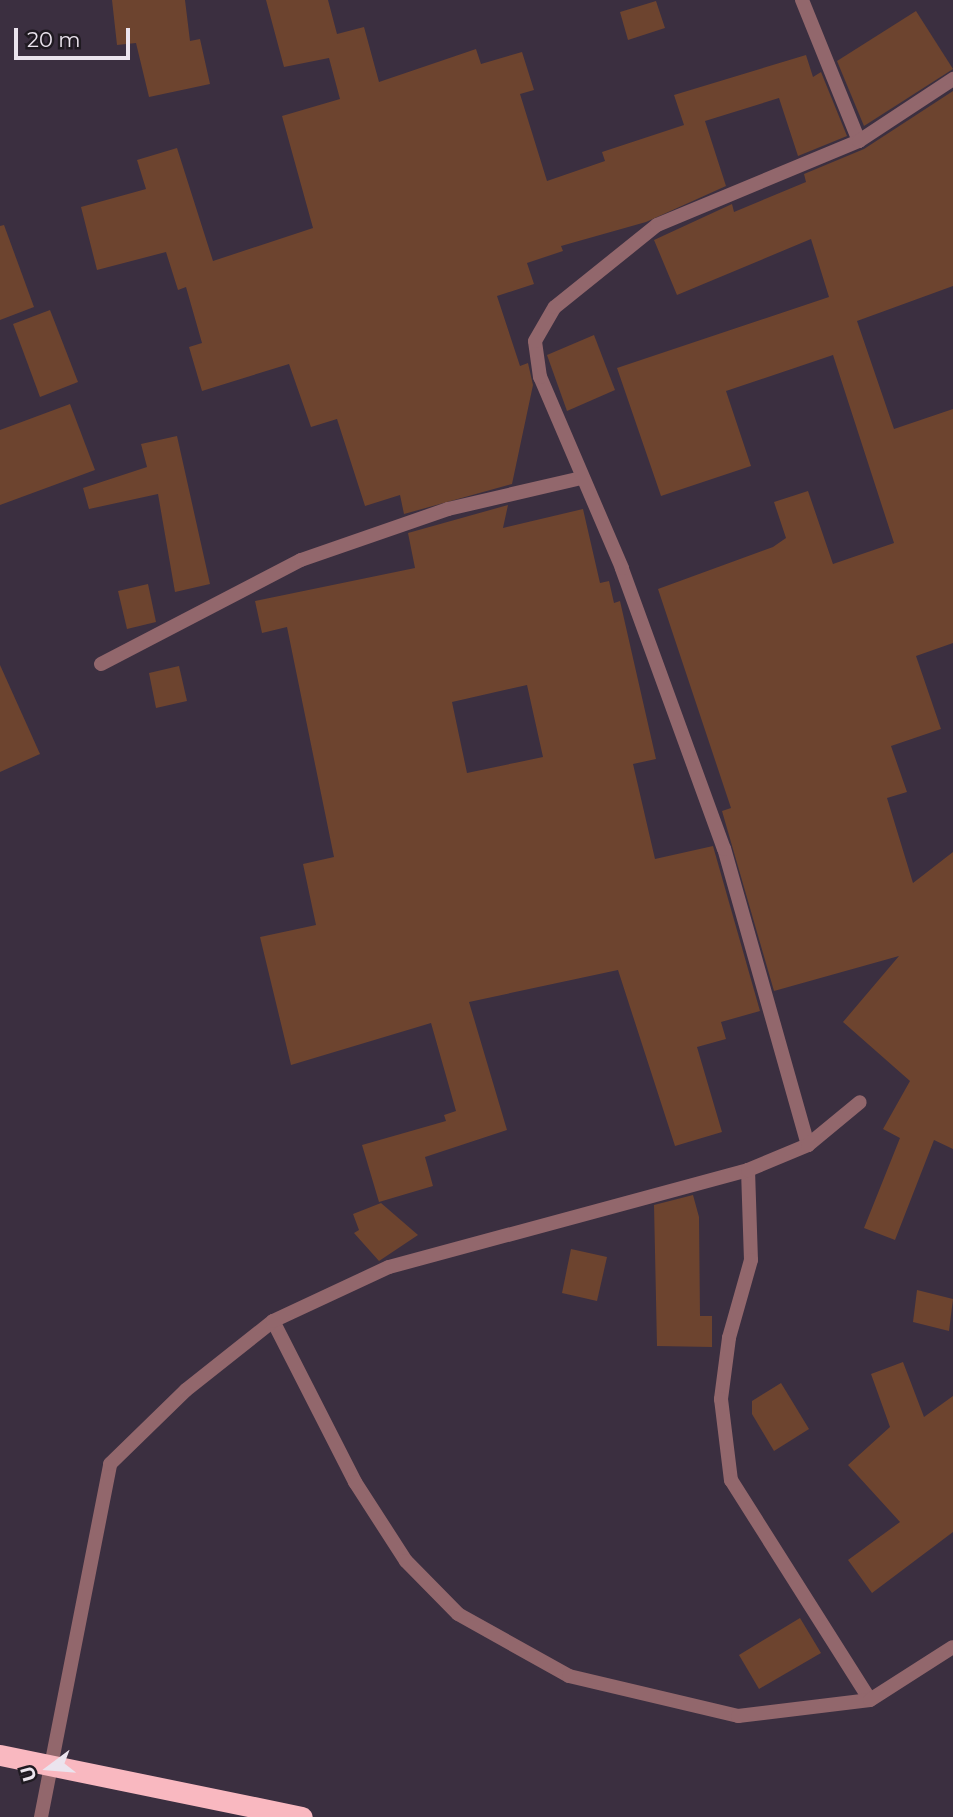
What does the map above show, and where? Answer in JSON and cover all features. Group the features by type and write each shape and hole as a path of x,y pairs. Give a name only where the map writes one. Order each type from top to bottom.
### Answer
{"highway":[{"path":"0,1755 302,1817"}],"street":[{"path":"802,0 859,141"},
{"path":"808,1144 724,849 622,568 581,478 540,377 535,341 555,307 657,225 859,141 953,79"},
{"path":"100,664 302,560 448,509 581,478"},
{"path":"41,1817 110,1464 186,1390 273,1321 389,1267 748,1170 808,1144 860,1102"},
{"path":"748,1170 751,1260 729,1338 721,1399 730,1480 870,1700"},
{"path":"273,1321 355,1482 406,1561 458,1615 569,1676 738,1716 870,1700 953,1647"}],"building":[{"path":"112,0 185,0 190,41 200,39 210,84 149,97 136,43 117,45"},
{"path":"266,0 328,0 337,34 364,27 379,82 476,49 481,64 522,52 534,90 520,94 547,181 605,161 602,152 684,125 674,95 806,55 813,77 821,72 847,136 798,156 779,98 705,121 726,186 646,222 561,246 563,251 527,263 534,284 497,296 520,366 528,363 533,385 512,484 404,514 400,495 365,506 337,419 311,427 289,364 202,391 189,347 202,343 186,287 178,290 166,252 97,270 81,207 146,189 137,160 177,148 213,261 313,228 282,116 340,99 329,58 284,67"},
{"path":"656,1 665,28 628,40 620,12"},
{"path":"916,11 953,69 864,126 837,61"},
{"path":"953,91 953,286 857,321 894,429 953,409 953,643 916,656 941,729 891,746 907,792 887,798 913,883 953,852 953,1149 934,1140 895,1240 864,1228 900,1138 883,1129 910,1081 843,1022 899,956 774,991 722,811 731,808 658,589 773,547 786,538 774,502 808,491 833,564 894,543 833,355 726,391 751,466 661,496 617,368 829,297 811,239 677,295 654,240 732,204 734,212 806,182 804,174 864,149"},
{"path":"4,225 34,307 0,320 0,226"},
{"path":"50,310 78,382 40,397 13,324"},
{"path":"594,335 615,390 567,411 547,355"},
{"path":"70,404 95,470 0,505 0,430"},
{"path":"177,436 210,584 175,592 158,494 89,509 83,488 147,467 141,444"},
{"path":"508,505 503,528 583,509 600,583 609,581 614,603 620,601 656,759 633,764 655,859 713,846 760,1011 721,1022 726,1039 697,1047 722,1132 675,1146 618,970 469,1002 507,1130 425,1157 433,1186 379,1202 362,1145 446,1121 444,1115 456,1111 431,1023 291,1065 260,937 316,925 303,864 334,857 287,627 262,633 255,601 415,568 408,533","holes":["527,685 543,757 467,773 452,702"]},
{"path":"148,584 156,622 127,629 118,591"},
{"path":"0,665 40,754 0,772"},
{"path":"179,666 187,701 156,708 149,673"},
{"path":"693,1195 699,1217 700,1316 712,1316 712,1347 657,1346 654,1205"},
{"path":"381,1203 418,1235 379,1261 354,1233 359,1230 353,1214"},
{"path":"571,1249 607,1257 597,1301 562,1293"},
{"path":"917,1290 953,1299 949,1331 913,1322"},
{"path":"903,1362 924,1417 953,1396 953,1532 872,1593 848,1560 900,1522 848,1465 890,1427 871,1374"},
{"path":"781,1383 809,1429 774,1451 752,1414 752,1401"},
{"path":"800,1618 821,1653 759,1689 739,1655"}]}
